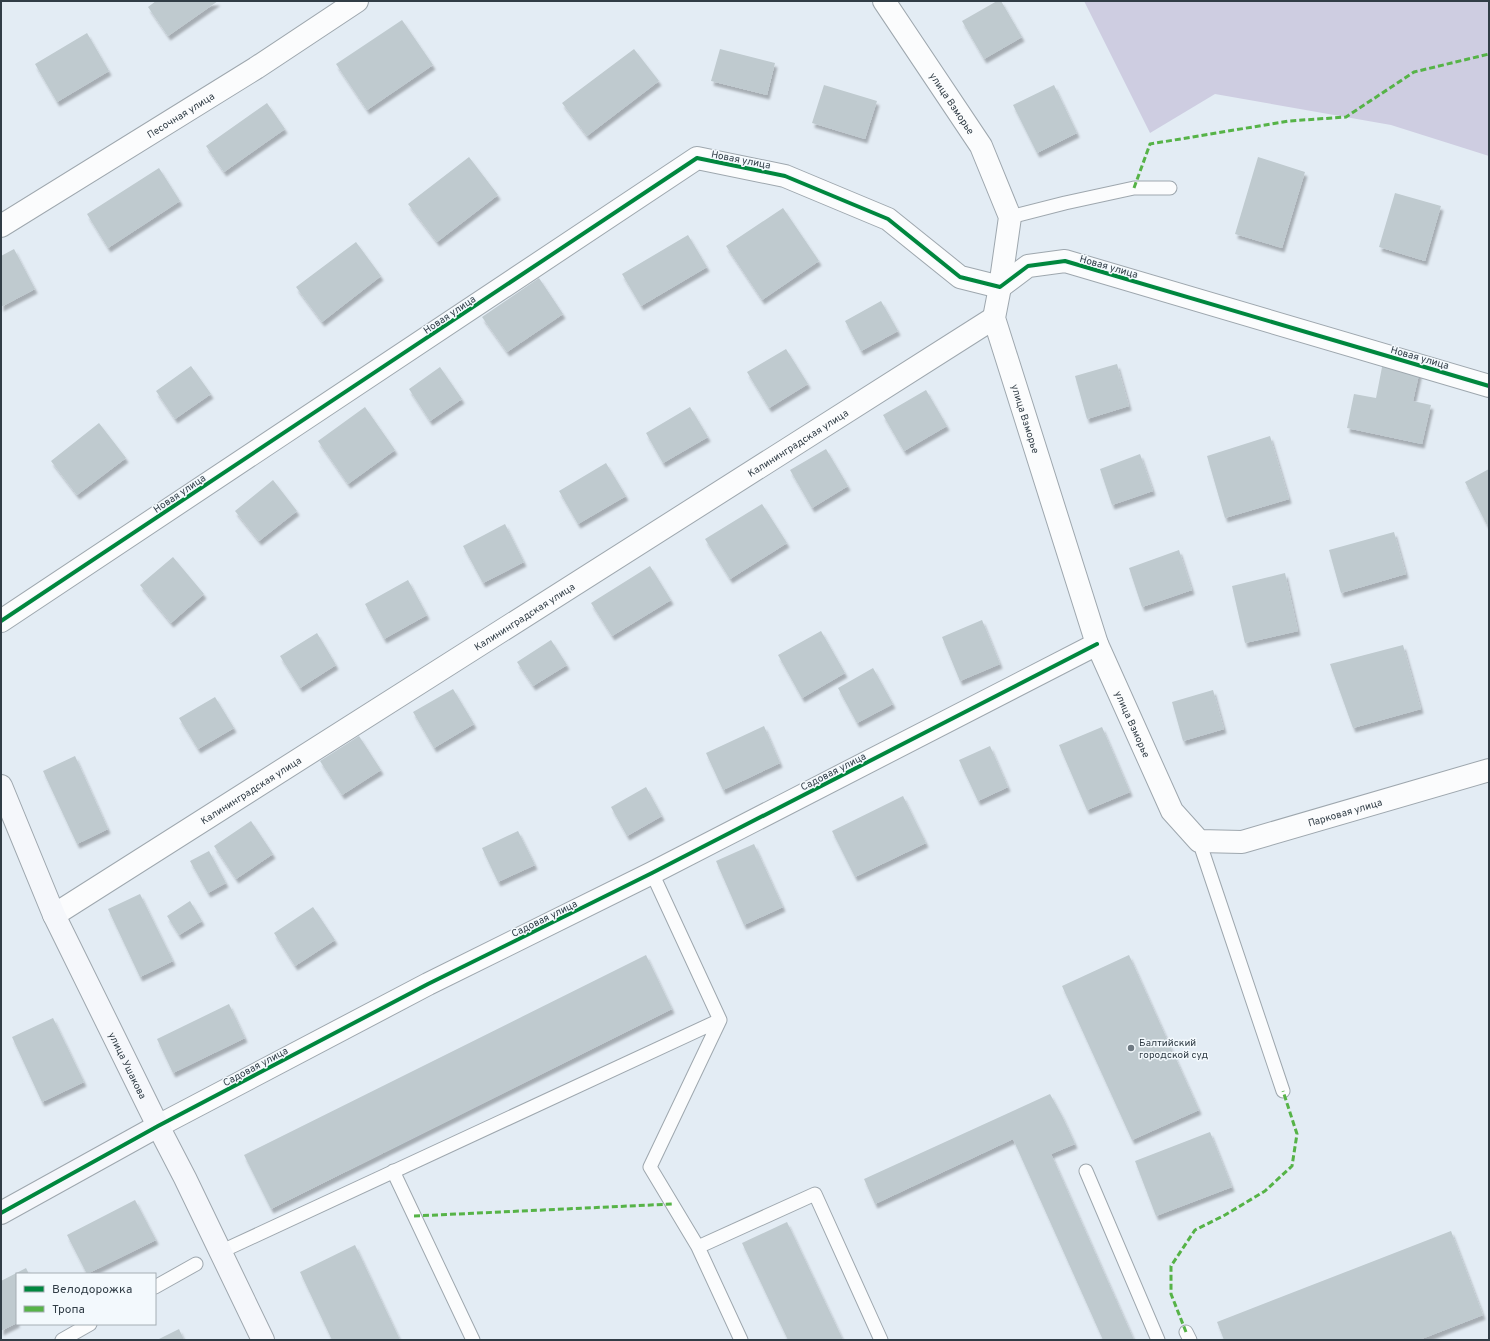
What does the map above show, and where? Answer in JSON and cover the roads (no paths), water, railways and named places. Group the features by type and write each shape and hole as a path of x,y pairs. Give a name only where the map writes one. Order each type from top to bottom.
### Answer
{"street":[{"name":"Песочная улица","path":"1,226 256,68 357,1"},
{"name":"улица Взморье","path":"884,1 981,146 1010,218 994,318 1097,644 1172,811 1199,841"},
{"name":"Новая улица","path":"1,621 697,158 785,176 888,219 960,277 1000,287 1028,266 1065,261 1489,386"},
{"name":"Калининградская улица","path":"54,915 994,318"},
{"name":"Садовая улица","path":"1,1212 158,1126 428,984 652,873 1097,644"},
{"name":"Парковая улица","path":"1199,841 1242,842 1489,770"},
{"name":"улица Ушакова","path":"1,786 54,915 185,1178 263,1340"}],"lane":[{"path":"1010,218 1065,203 1134,188 1170,188"},
{"path":"1199,841 1283,1091"},
{"path":"652,873 720,1020"},
{"path":"220,1252 720,1020"},
{"path":"720,1020 650,1167 698,1247 741,1340"},
{"path":"393,1171 473,1340"},
{"path":"1086,1171 1158,1340"},
{"path":"698,1247 815,1194 881,1340"},
{"path":"156,1286 196,1264"},
{"path":"62,1340 88,1325"}],"place":[{"name":"Балтийский городской суд","path":"1131,1048"}]}
